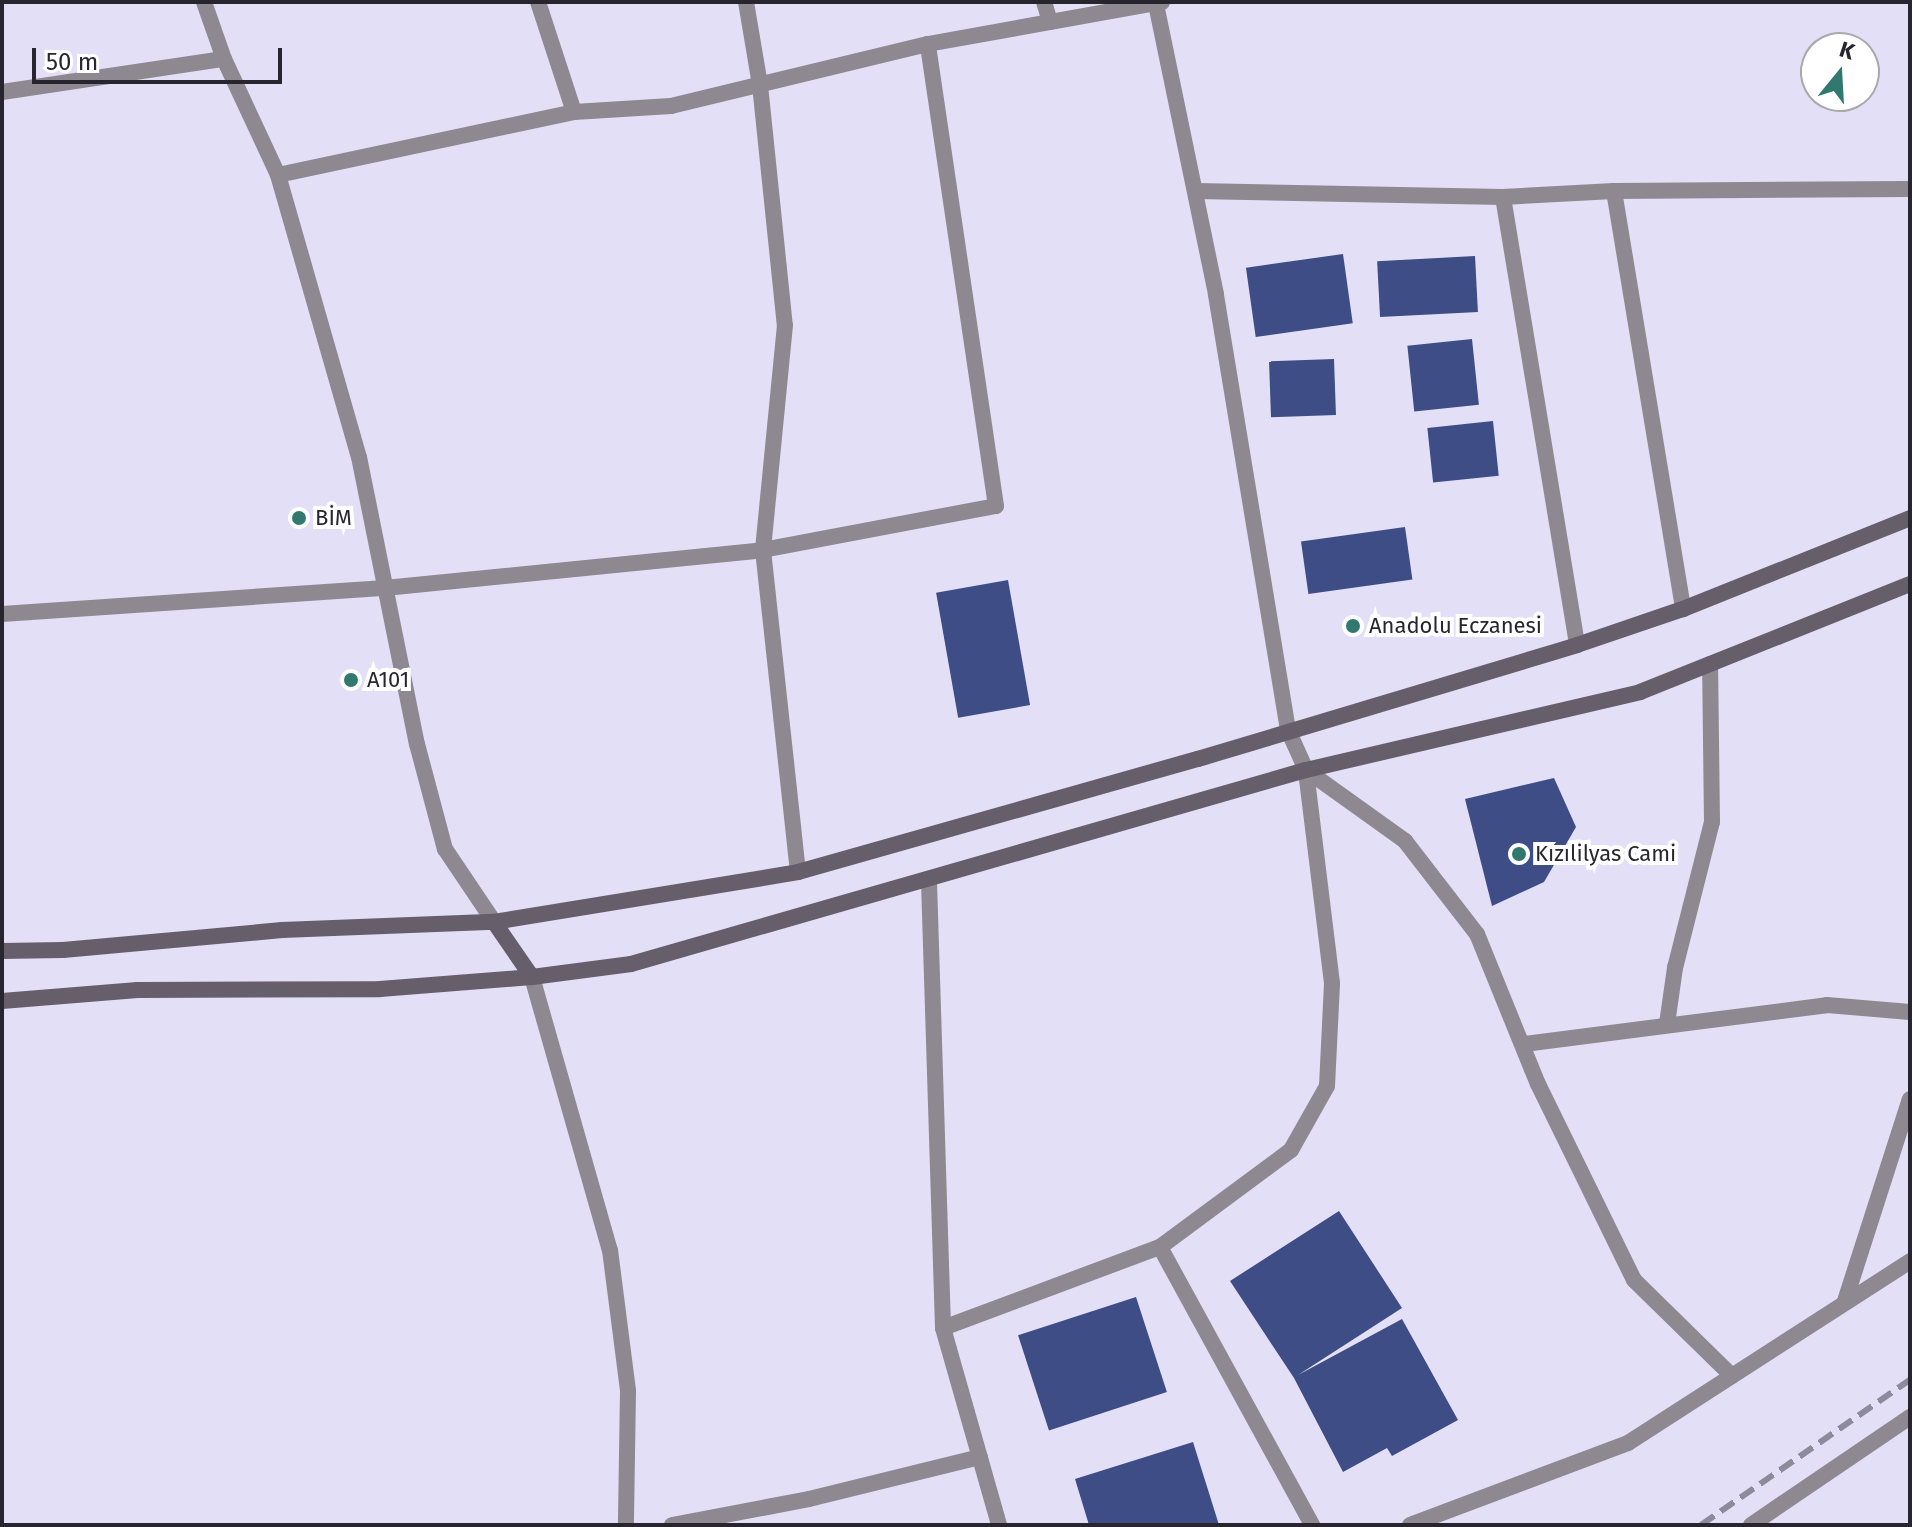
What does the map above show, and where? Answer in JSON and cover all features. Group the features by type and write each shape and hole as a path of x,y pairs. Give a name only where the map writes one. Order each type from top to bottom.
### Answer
{"main road":[{"path":"2,951 63,950 282,930 494,922 798,872 1198,759 1577,645 1683,609 1910,518"},
{"path":"2,1001 138,990 380,989 532,977 631,964 929,882 1064,838 1306,770 1640,692 1910,584"},
{"path":"494,922 532,977"}],"street":[{"path":"204,2 224,59 278,175 359,457 417,744 445,849 494,922"},
{"path":"538,2 574,112"},
{"path":"746,2 760,85 785,325 763,550 798,872"},
{"path":"1044,2 1050,22"},
{"path":"278,175 574,112 671,106 928,44 1159,3 1196,191 1288,730 1306,770 1332,983 1327,1086 1291,1150 1160,1247 943,1328"},
{"path":"2,614 385,588 763,550 996,506 928,44"},
{"path":"2,92 224,59"},
{"path":"1196,191 1503,197 1614,191 1910,189"},
{"path":"1614,191 1683,609"},
{"path":"1503,197 1577,645"},
{"path":"1667,1024 1675,968 1712,822 1710,664"},
{"path":"1306,770 1405,841 1477,934 1538,1084 1634,1280 1732,1376"},
{"path":"929,882 943,1328 999,1525"},
{"path":"532,977 610,1250 628,1391 626,1525"},
{"path":"1524,1044 1827,1005 1910,1012"},
{"path":"1845,1301 1910,1099"},
{"path":"1160,1247 1312,1525"},
{"path":"1410,1525 1628,1443 1910,1261"},
{"path":"1751,1525 1910,1417"},
{"path":"672,1525 809,1499 980,1457"}],"building":[{"path":"1343,254 1353,323 1256,337 1246,268"},
{"path":"1475,256 1478,312 1380,317 1377,261"},
{"path":"1472,339 1479,405 1414,411 1407,346"},
{"path":"1334,359 1336,415 1271,417 1269,361"},
{"path":"1493,421 1499,476 1433,483 1427,428"},
{"path":"1405,527 1412,579 1308,594 1301,542"},
{"path":"1008,580 1030,705 958,718 936,593"},
{"name":"Kızılilyas Cami","path":"1554,778 1576,827 1544,882 1492,906 1465,799"},
{"path":"1339,1211 1402,1308 1298,1375 1402,1319 1458,1420 1392,1456 1387,1448 1343,1472 1294,1378 1230,1281"},
{"path":"1136,1297 1167,1392 1049,1430 1018,1335"},
{"path":"1193,1442 1219,1525 1089,1525 1075,1479"}],"railway":[{"path":"1701,1525 1910,1380"}],"place":[{"name":"BİM","path":"299,518"},
{"name":"Anadolu Eczanesi","path":"1353,626"},
{"name":"A101","path":"351,680"},
{"name":"Kızılilyas Cami","path":"1519,854"}]}
